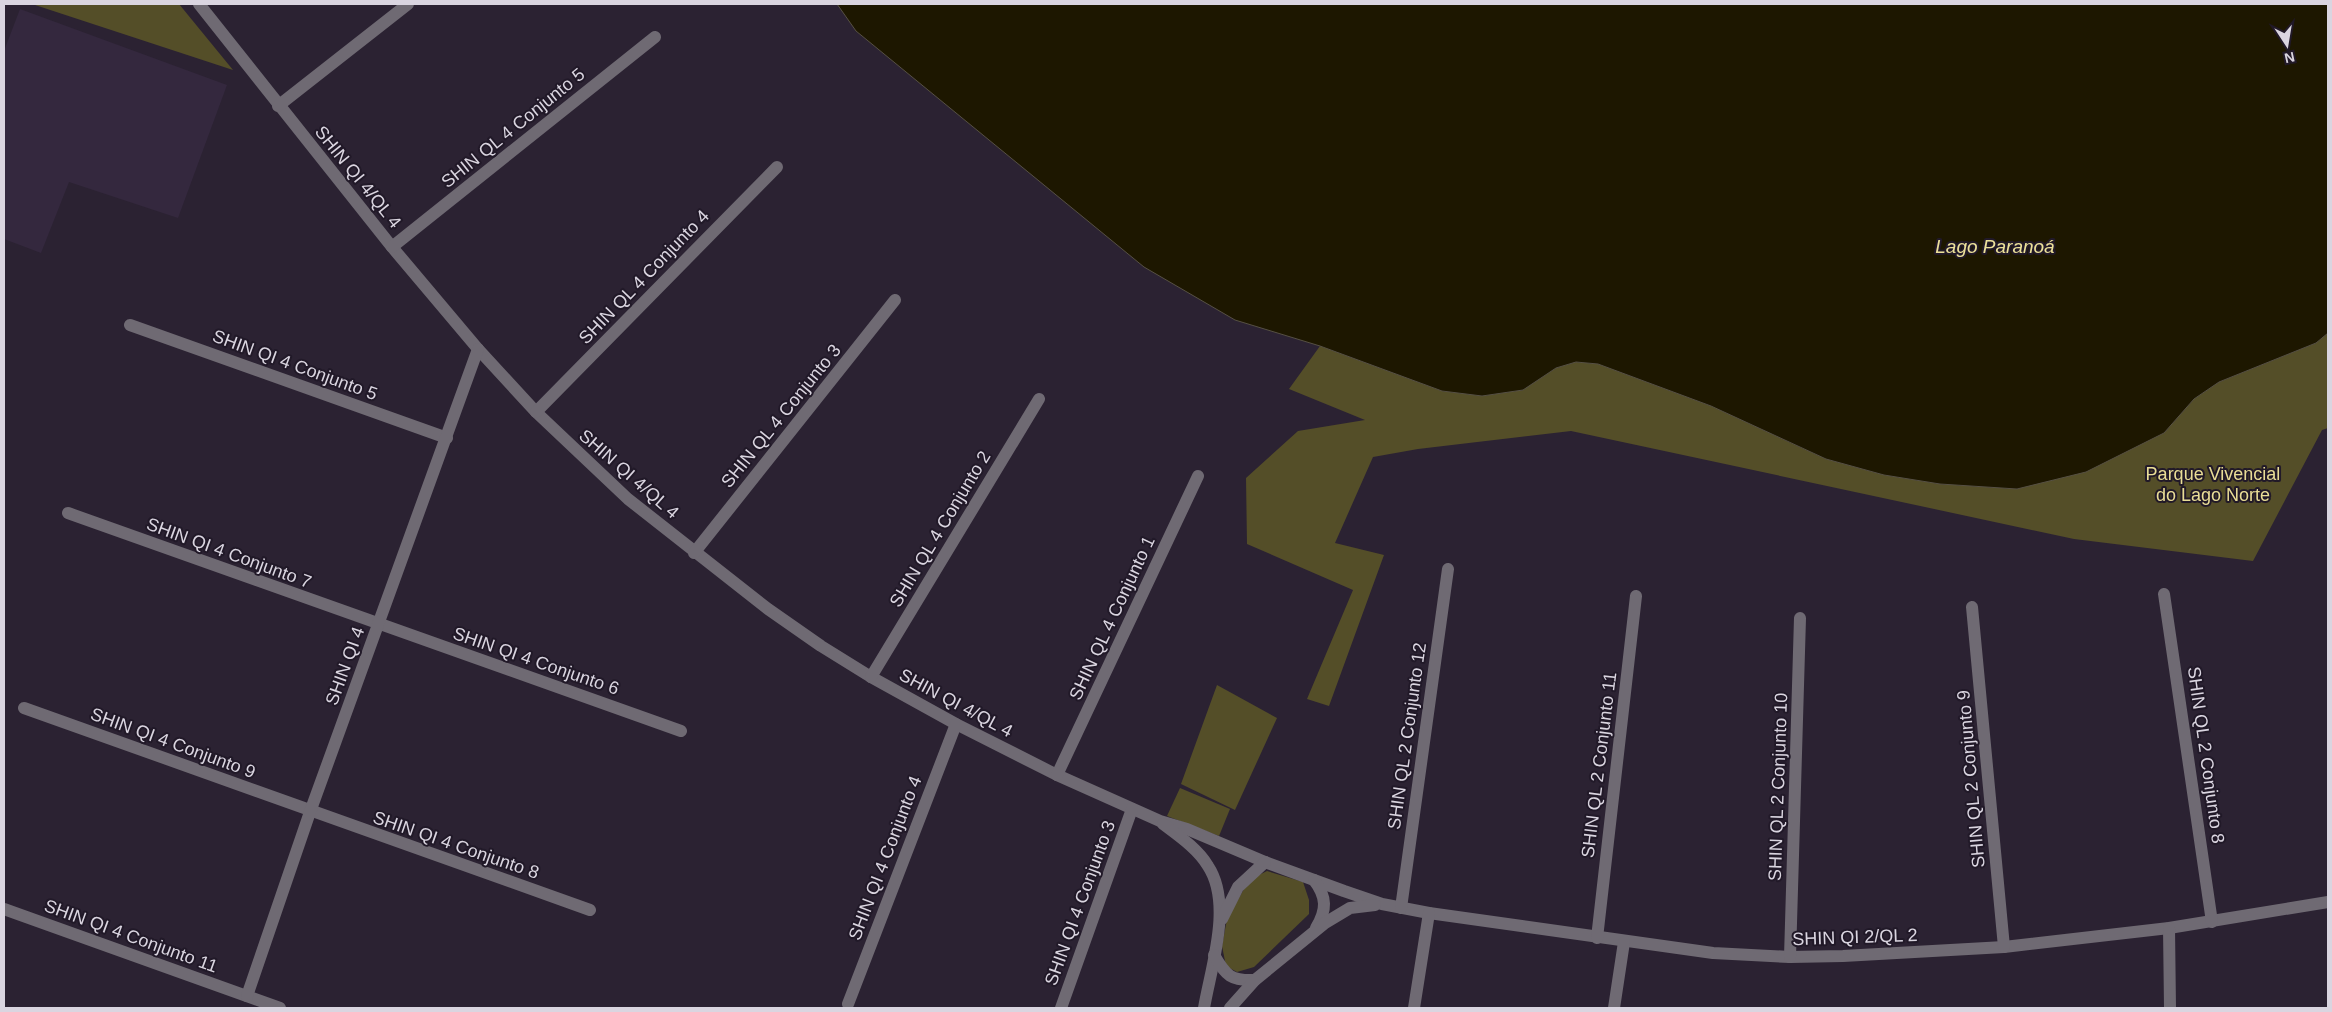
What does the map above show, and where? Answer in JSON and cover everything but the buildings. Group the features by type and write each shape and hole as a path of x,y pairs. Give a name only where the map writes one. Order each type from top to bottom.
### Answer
{"street":[{"name":"SHIN QI 4/QL 4","path":"199,4 278,106 392,247 478,349 536,412 606,480 694,553 790,625 870,677 956,724 1057,775 1132,809 1314,880"},
{"path":"278,106 408,4"},
{"name":"SHIN QL 4 Conjunto 5","path":"392,247 655,37"},
{"name":"SHIN QL 4 Conjunto 4","path":"536,412 777,167"},
{"name":"SHIN QL 4 Conjunto 3","path":"694,553 895,300"},
{"name":"SHIN QI 4 Conjunto 5","path":"130,325 447,438"},
{"name":"SHIN QI 4","path":"247,996 310,812 478,349"},
{"name":"SHIN QL 4 Conjunto 2","path":"870,677 1039,399"},
{"name":"SHIN QL 4 Conjunto 1","path":"1057,775 1198,476"},
{"name":"SHIN QI 4 Conjunto 7","path":"68,514 379,625"},
{"name":"SHIN QL 2 Conjunto 12","path":"1401,908 1448,569"},
{"name":"SHIN QL 2 Conjunto 8","path":"2164,594 2212,922"},
{"name":"SHIN QL 2 Conjunto 11","path":"1597,938 1636,596"},
{"name":"SHIN QL 2 Conjunto 9","path":"1972,607 2004,946"},
{"name":"SHIN QL 2 Conjunto 10","path":"1790,957 1800,618"},
{"name":"SHIN QI 4 Conjunto 6","path":"379,625 681,731"},
{"name":"SHIN QI 4 Conjunto 9","path":"24,708 310,812"},
{"name":"SHIN QI 4 Conjunto 4","path":"848,1004 956,724"},
{"name":"SHIN QI 4 Conjunto 3","path":"1061,1008 1132,809"},
{"name":"SHIN QI 4 Conjunto 8","path":"310,812 590,910"},
{"name":"SHIN QI 4/QL 4","path":"1160,821 1186,842 1208,865 1218,892 1219,927 1204,1008"},
{"path":"1219,927 1231,897 1247,876 1265,862"},
{"path":"1230,1008 1255,980 1314,932 1325,910 1323,893 1314,880"},
{"name":"SHIN QI 2/QL 2","path":"1314,880 1382,904 1429,913 1624,942 1713,953 1790,957 1904,954 2004,946 2169,928 2328,902"},
{"name":"SHIN QI 2/QL 2","path":"1314,932 1325,922 1350,908 1382,904"},
{"name":"SHIN QI 4 Conjunto 11","path":"4,909 280,1008"},
{"path":"1414,1008 1429,913"},
{"path":"2169,928 2170,1008"},
{"path":"1614,1008 1624,942"},
{"path":"1214,956 1225,973 1234,979 1255,980"}],"shaded area":[{"path":"20,9 227,85 178,218 69,182 41,253 4,239 4,51"}],"green space":[{"path":"32,4 179,4 233,70"},
{"name":"Parque Vivencial do Lago Norte","path":"2328,333 2328,428 2322,430 2253,561 2074,539 1571,431 1418,449 1373,457 1335,543 1384,555 1329,706 1307,699 1353,590 1247,544 1246,478 1298,431 1365,420 1289,389 1320,346 1442,391 1482,396 1523,390 1556,368 1576,362 1598,364 1711,406 1826,459 1884,475 1940,484 2017,489 2164,433 2194,399 2219,382 2316,343"},
{"path":"1217,685 1277,718 1235,810 1181,784"},
{"path":"1180,788 1230,809 1219,836 1167,816"},
{"path":"1267,871 1303,882 1309,900 1309,914 1254,967 1237,972 1226,966 1222,946 1227,919 1249,880"}],"water":[{"name":"Lago Paranoá","path":"837,4 2328,4 2328,333 2316,343 2219,382 2194,399 2164,433 2086,472 2017,489 1940,484 1884,475 1826,459 1711,406 1598,364 1576,362 1556,368 1523,390 1482,396 1442,391 1320,346 1235,320 1144,267 856,31"}]}
